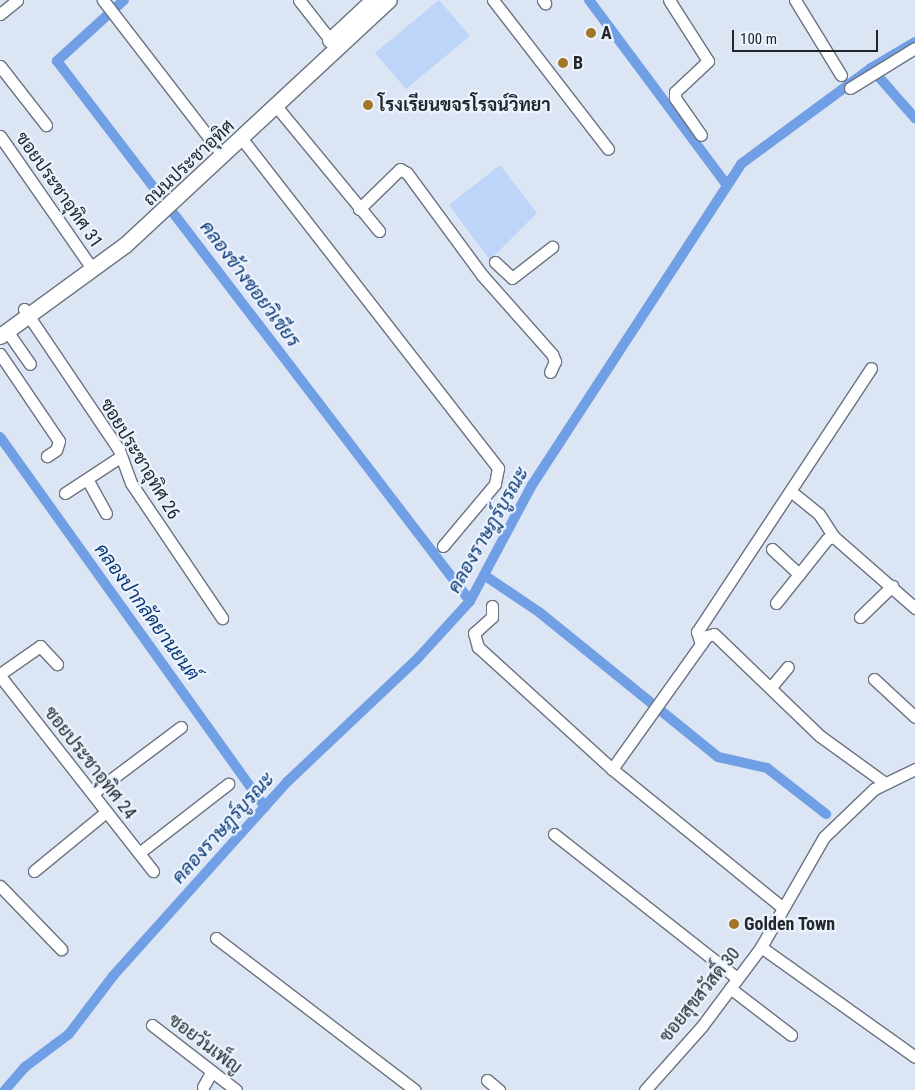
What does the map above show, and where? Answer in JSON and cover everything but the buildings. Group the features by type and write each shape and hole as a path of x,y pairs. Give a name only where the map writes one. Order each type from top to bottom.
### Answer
{"main road":[{"name":"ถนนประชาอุทิศ","path":"221,153 242,139 276,106 373,0"},
{"name":"ถนนประชาอุทิศ","path":"2,331 165,205 333,44 389,0"},
{"name":"ถนนประชาอุทิศ","path":"26,313 165,205"}],"street":[{"path":"0,14 17,0"},
{"path":"298,0 333,44"},
{"path":"493,0 608,149"},
{"path":"669,0 708,61 675,92 675,98 701,135"},
{"path":"795,0 840,72"},
{"path":"108,7 221,153"},
{"path":"850,88 915,49"},
{"path":"0,66 46,125"},
{"path":"276,106 379,231"},
{"name":"ซอยประชาอุทิศ 31","path":"0,136 89,264"},
{"path":"242,139 498,468 495,484 443,546"},
{"path":"359,208 400,169 407,173 482,275 552,354 555,361 550,372"},
{"path":"495,262 512,278 552,247"},
{"name":"ซอยประชาอุทิศ 26","path":"26,313 120,458 131,483 222,618"},
{"path":"2,331 30,364"},
{"path":"0,354 59,441 56,450 47,456"},
{"path":"702,644 697,632 793,493 871,368"},
{"path":"65,493 120,458"},
{"path":"87,479 106,513"},
{"path":"793,493 819,514 834,536 915,608"},
{"path":"776,603 827,539 834,536"},
{"path":"772,549 799,574"},
{"path":"860,617 892,586"},
{"path":"492,606 492,617 474,633 478,647 612,770 783,908"},
{"path":"612,770 707,636 722,638 820,736 884,783"},
{"path":"0,675 40,646 57,664"},
{"path":"771,687 788,667"},
{"name":"ซอยประชาอุทิศ 24","path":"0,675 153,871"},
{"path":"874,680 915,717"},
{"path":"93,794 181,727"},
{"name":"ซอยสุขสวัสดิ์ 30","path":"645,1090 730,988 761,947 824,837 852,806 884,783 915,769"},
{"path":"139,853 228,784"},
{"path":"34,871 106,812"},
{"path":"554,834 737,978"},
{"path":"0,886 61,949"},
{"path":"216,938 416,1090"},
{"path":"761,947 915,1056"},
{"path":"730,988 792,1035"},
{"name":"ซอยวันเพ็ญ","path":"152,1025 236,1090"},
{"path":"203,1087 212,1071"},
{"path":"487,1080 499,1090"}],"shaded area":[{"path":"439,0 470,36 406,89 375,53"},
{"path":"500,165 537,213 490,260 449,205"}],"waterway":[{"name":"คลองข้างซอยวิเชียร","path":"124,0 57,61 470,601"},
{"path":"589,0 727,185"},
{"name":"คลองราษฎร์บูรณะ","path":"5,1090 25,1067 69,1034 113,976 287,782 418,658 470,601 532,485 741,164 871,68 915,42"},
{"path":"871,68 915,118"},
{"name":"คลองปากลัดยานยนต์","path":"0,437 265,807"},
{"path":"484,575 539,612 718,757 767,768 826,814"}],"place":[{"name":"A","path":"591,33"},
{"name":"B","path":"563,63"},
{"name":"โรงเรียนขจรโรจน์วิทยา","path":"368,105"},
{"name":"Golden Town","path":"734,924"}]}
